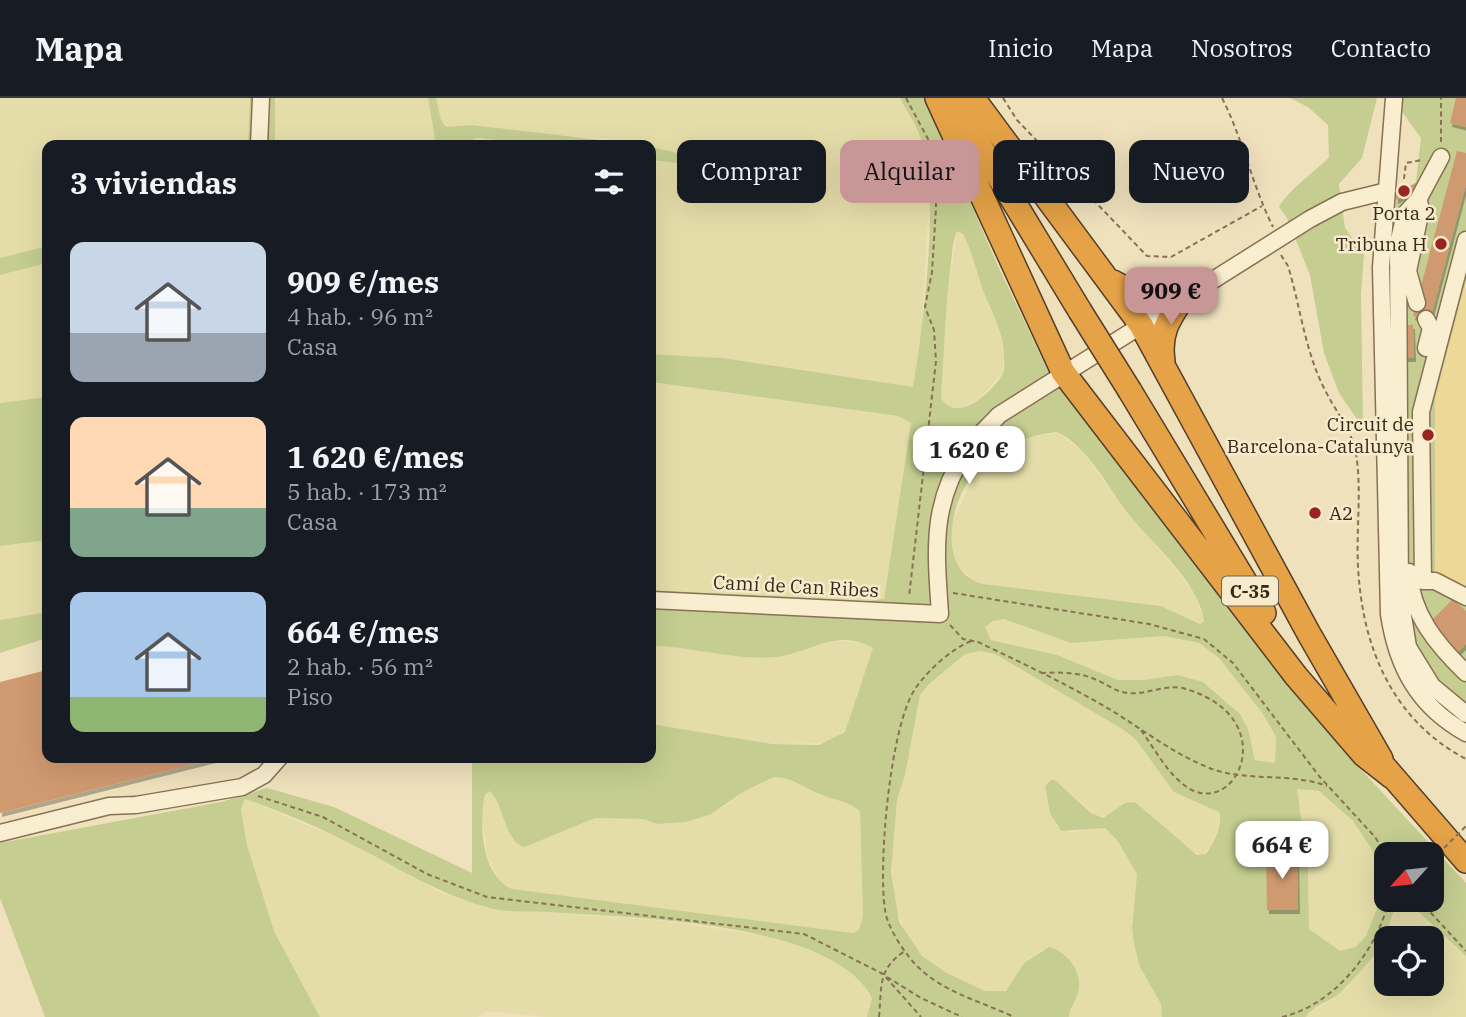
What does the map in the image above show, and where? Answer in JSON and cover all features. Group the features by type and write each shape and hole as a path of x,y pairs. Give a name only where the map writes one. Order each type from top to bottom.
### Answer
{"highway":[{"path":"937,98 1063,372 1296,676 1364,755 1392,776"},
{"name":"C-35","path":"951,98 1260,607 1308,674 1466,861"},
{"path":"973,98 1141,325 1309,634 1392,776"},
{"path":"1104,275 1143,298 1182,299"},
{"path":"1164,367 1161,338 1165,325 1182,299"}],"street":[{"path":"259,140 261,98"},
{"path":"1394,98 1381,267 1389,614 1398,659 1408,680 1437,714 1466,733"},
{"path":"1441,157 1419,200 1405,214 1398,244 1400,597 1408,647 1432,686 1466,714"},
{"path":"940,614 936,557 940,503 967,450 999,415 1063,372 1325,210 1387,184"},
{"path":"1416,303 1408,271 1421,210 1419,201"},
{"path":"1466,240 1421,412 1420,503 1423,581 1435,581 1466,597"},
{"path":"1426,319 1431,328 1413,402 1406,489 1411,594 1434,641 1466,673"},
{"name":"Camí de Can Ribes","path":"656,600 940,614"},
{"path":"0,833 109,806 136,805 234,788 258,780 274,763"}],"path":[{"path":"906,98 928,139 935,165 936,208 932,272 925,307 934,330 936,361 907,612"},
{"path":"1003,98 1017,121 1147,256 1171,257 1262,206"},
{"path":"1222,98 1233,120 1262,206 1271,224"},
{"path":"1387,184 1404,179 1406,163 1441,157 1441,98"},
{"path":"1280,253 1288,266 1314,363 1324,388 1348,429 1356,456 1358,569 1369,637 1395,696 1416,724 1441,746 1466,759"},
{"path":"938,590 1149,624 1204,639 1233,663 1330,787 1378,842"},
{"path":"940,614 963,639 971,640 1097,702 1211,768 1237,775 1300,779 1330,787"},
{"path":"971,640 957,647 915,689 901,719 894,750 884,860 885,911 905,951 930,980 1014,1017"},
{"path":"1040,673 1079,673 1129,693 1182,687 1197,693 1230,716 1242,737 1244,753 1237,775 1232,782 1200,793 1186,786 1170,772 1139,728"},
{"path":"234,788 323,817 427,874 487,897 776,928 804,934 883,974 921,998 962,1017"},
{"path":"1444,848 1466,827"},
{"path":"1282,1017 1318,1000 1344,980 1366,953 1387,912"},
{"path":"1430,912 1466,951"},
{"path":"880,1017 883,974 891,960 905,951"},
{"path":"883,974 921,1017"}],"shaded area":[{"path":"0,98 250,98 248,140 42,140 42,247 0,258"},
{"path":"275,98 428,98 435,140 275,140"},
{"path":"436,98 900,98 922,140 840,140 840,203 929,203 921,344 913,388 723,358 656,354 656,161 677,163 677,203 826,203 826,140 677,140 677,152 656,148 656,140 509,131 471,125 446,127 441,121"},
{"path":"470,138 499,140 466,140"},
{"path":"957,231 963,234 971,248 988,303 1000,329 1004,357 1003,372 979,399 958,409 946,406 941,398 947,299"},
{"path":"42,264 42,398 0,403 0,275"},
{"path":"656,383 898,416 911,423 884,599 865,601 656,590"},
{"path":"1057,432 1084,453 1119,502 1194,593 1205,621 1201,624 1161,606 983,584 973,580 957,565 951,549 951,525 977,469 990,458 1031,437"},
{"path":"42,541 42,613 0,620 0,546"},
{"path":"1004,619 1071,643 1164,636 1199,643 1219,658 1263,714 1276,737 1275,763 1255,760 1248,729 1232,706 1203,682 1178,675 1144,680 1118,680 1057,655 991,640 985,627 993,621"},
{"path":"832,641 862,642 874,649 858,692 849,727 827,743 772,744 656,725 656,646 694,648 748,658 789,655"},
{"path":"980,651 995,654 1124,730 1136,740 1174,792 1219,811 1219,826 1211,846 1202,856 1184,846 1145,810 1125,803 1108,816 1096,816 1056,781 1046,796 1057,827 1072,833 1094,827 1105,828 1117,840 1137,874 1132,928 1134,944 1140,967 1161,1004 1162,1017 1069,1017 1070,1008 1078,994 1078,983 1044,949 1024,963 1002,993 985,991 936,967 922,956 907,937 895,906 891,860 897,800 905,775 918,703 923,690 965,654"},
{"path":"774,777 788,778 822,795 850,802 860,811 863,916 859,930 853,933 512,889 501,882 488,859 482,817 485,795 491,791 514,840 525,847 595,818 643,819 657,824 686,822 725,806 743,792"},
{"path":"1296,789 1318,791 1338,806 1353,821 1373,851 1376,912 1366,936 1349,951 1340,951 1329,946 1309,929 1308,871"},
{"path":"245,799 355,845 439,892 488,908 666,921 775,937 834,960 857,977 872,998 867,1017 546,1017 487,1011 477,1017 320,1017 274,931 247,845 241,808"},
{"path":"1394,912 1419,912 1434,926 1388,926"},
{"path":"1444,935 1466,956 1466,1017 1306,1017 1311,1010 1334,999 1374,951 1374,996 1444,996"}],"green space":[{"path":"250,98 275,98 275,140 248,140"},
{"path":"428,98 436,98 441,120 446,127 471,125 601,140 477,138 435,140"},
{"path":"900,98 925,98 943,140 921,140"},
{"path":"1290,98 1377,98 1362,158 1339,184 1345,228 1364,255 1361,294 1363,428 1339,393 1324,353 1310,275 1287,218 1279,207 1295,187 1329,157 1328,125 1308,107"},
{"name":"Circuit de Barcelona-Catalunya","path":"1401,98 1466,98 1466,725 1438,704 1404,659 1389,344 1396,194 1416,182 1421,138 1400,109"},
{"path":"656,148 677,153 677,163 656,161"},
{"path":"929,203 971,203 1048,371 1342,749 1428,842 1374,842 1374,856 1353,821 1319,791 1297,789 1308,871 1309,929 1340,951 1355,947 1366,936 1376,912 1394,912 1389,926 1374,926 1374,954 1341,992 1313,1009 1306,1017 1162,1017 1161,1004 1140,967 1134,944 1132,928 1137,874 1117,840 1105,828 1061,831 1050,813 1045,786 1052,779 1056,781 1091,813 1103,818 1125,803 1135,802 1197,855 1206,854 1215,839 1220,823 1219,812 1174,792 1136,740 1124,730 995,654 980,651 965,654 920,695 905,775 897,800 891,871 899,922 922,956 945,972 985,991 1006,991 1024,963 1049,947 1056,950 1074,965 1079,980 1077,996 1069,1017 867,1017 872,998 850,972 816,952 773,938 676,921 493,909 436,888 316,827 245,799 241,809 247,845 274,931 320,1017 45,1017 0,898 0,843 221,802 267,788 334,807 472,873 472,763 656,763 656,725 772,744 819,745 845,732 873,648 859,642 835,641 788,655 759,658 656,646 656,590 865,601 884,599 911,423 898,416 656,383 656,354 723,358 913,387 925,296","holes":["957,231 963,234 999,330 1004,369 984,396 965,407 956,408 941,398 953,244","1057,432 1085,454 1131,517 1181,574 1200,605 1204,621 1200,624 1161,606 983,584 967,576 957,563 952,547 955,511 961,493 980,466 1006,448 1026,439","1004,619 1071,643 1164,636 1199,643 1219,658 1263,714 1276,737 1275,763 1255,760 1248,729 1240,714 1203,682 1178,675 1144,680 1118,680 1057,655 991,640 985,627 993,621","774,777 780,777 860,811 863,916 859,930 853,933 512,889 502,882 488,861 482,820 485,795 490,791 513,839 525,847 595,818 643,819 657,824 686,822 711,814 743,792"]},
{"path":"42,247 42,264 0,275 0,258"},
{"path":"42,398 42,541 0,546 0,403"},
{"path":"42,613 42,640 0,653 0,620"},
{"path":"1444,859 1466,883 1466,956 1444,935 1444,926 1434,926 1419,912 1444,912"}],"sand":[{"path":"1466,280 1466,591 1435,575 1435,398"}],"building":[{"path":"1456,98 1466,98 1466,127 1450,123"},
{"name":"Tribuna H","path":"1457,151 1466,153 1466,184 1430,320 1413,316"},
{"path":"1416,183 1419,188 1396,200 1396,194"},
{"path":"1401,325 1413,325 1414,358 1401,358"},
{"path":"1453,599 1466,611 1466,644 1454,656 1445,647 1450,642 1430,622"},
{"path":"42,671 42,763 198,763 0,813 0,682"},
{"path":"1297,852 1298,910 1267,910 1266,853"}],"place":[{"name":"Porta 2","path":"1404,191"},
{"name":"Tribuna H","path":"1441,244"},
{"name":"Circuit de Barcelona-Catalunya","path":"1428,435"},
{"name":"A2","path":"1315,513"}]}
